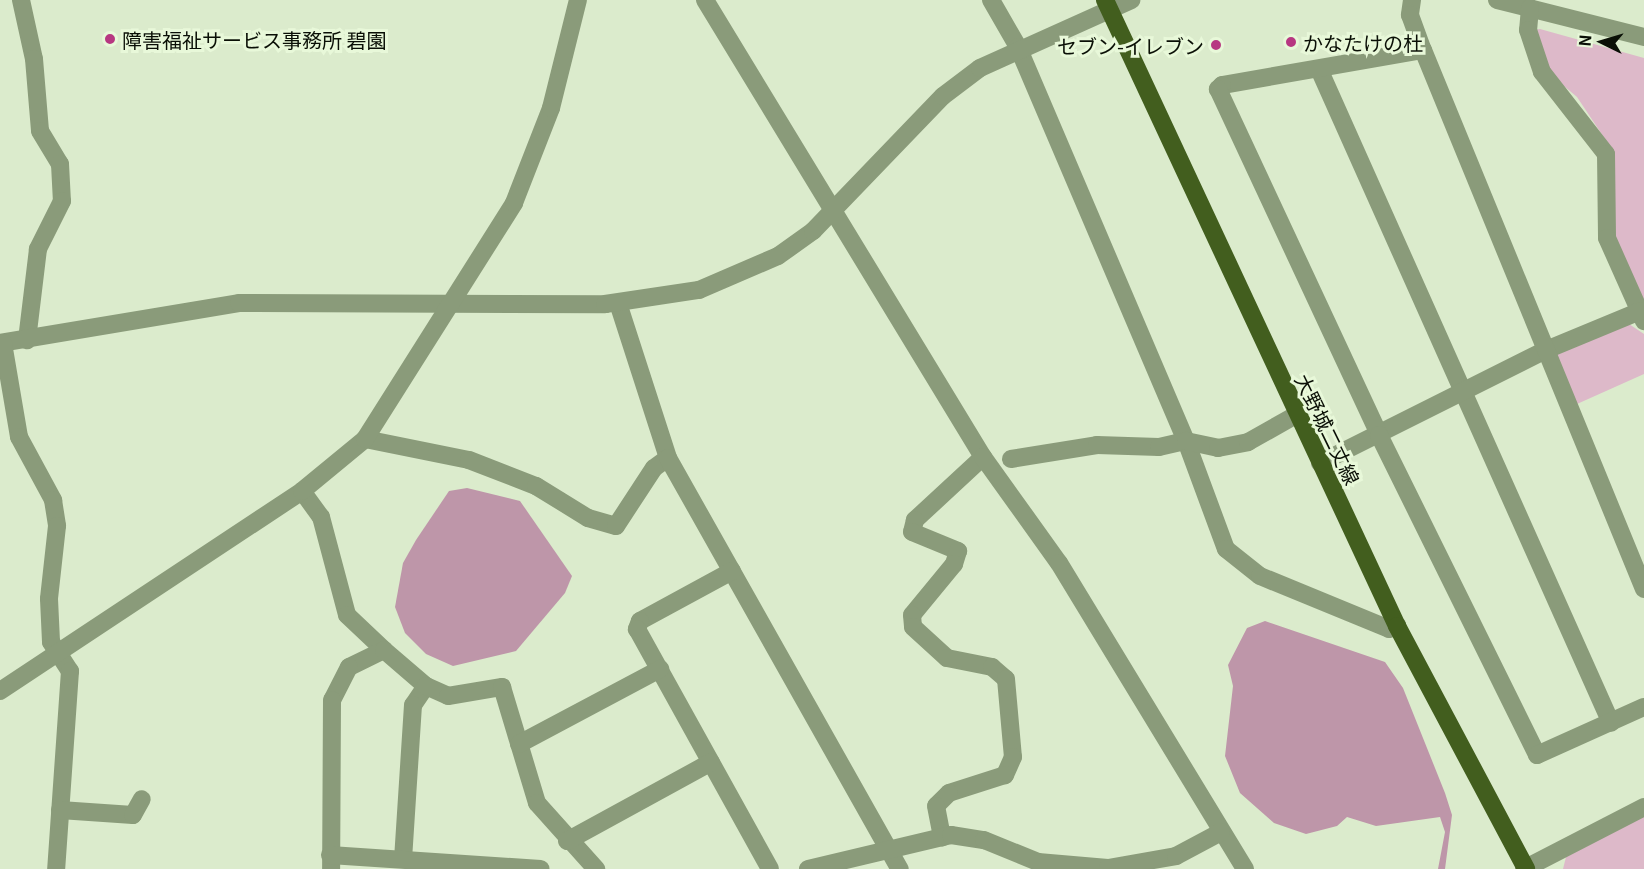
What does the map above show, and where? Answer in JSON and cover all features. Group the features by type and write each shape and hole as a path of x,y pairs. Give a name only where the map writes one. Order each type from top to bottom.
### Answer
{"main road":[{"name":"大野城二丈線","path":"1107,5 1296,415 1397,626 1525,869"}],"street":[{"path":"21,0 34,59 40,130 60,164 62,201 38,249 27,340"},
{"path":"0,691 60,656 302,491 365,439 452,303 530,168 578,0"},
{"path":"705,0 837,212 983,457 1059,563 1245,869"},
{"path":"991,0 1018,47 1186,441 1226,549 1260,576 1389,629 1397,626"},
{"path":"56,869 70,671 51,642 49,599 57,526 53,500 19,437 1,343 239,303 618,303 699,290 738,276 778,256 837,212 943,96 1018,47 1107,5 1131,0"},
{"path":"1412,0 1410,15 1644,589"},
{"path":"1505,1 1644,37"},
{"path":"1320,463 1546,350 1642,316 1607,238 1606,154 1542,72 1528,30 1530,8"},
{"path":"1424,50 1218,88 1379,435 1537,755 1644,707"},
{"path":"1319,69 1611,723"},
{"path":"618,303 668,458 900,869"},
{"path":"1011,459 1065,447 1160,447 1186,441 1218,448 1248,442 1296,415"},
{"path":"365,439 469,460 536,486 588,518 616,525 654,468 668,458"},
{"path":"942,837 936,806 949,793 1005,775 1013,757 1006,679 992,667 947,658 913,627 912,615 954,564 958,551 912,532 915,520 983,457"},
{"path":"302,491 321,517 347,615 426,686 448,696 502,687 537,803 567,840 596,869"},
{"path":"732,571 640,621 638,628 770,869"},
{"path":"384,650 349,667 332,700 330,862 403,858 541,869"},
{"path":"519,744 660,669"},
{"path":"403,858 413,705 426,686"},
{"path":"567,840 711,762"},
{"path":"60,810 133,816 142,799"},
{"path":"1525,869 1644,807"},
{"path":"808,869 942,837 984,840 1038,862 1108,868 1176,856 1221,832"}],"shaded area":[{"path":"1540,29 1644,58 1644,315 1613,238 1611,148 1577,97 1545,70 1534,30"},
{"path":"1629,324 1644,334 1644,374 1577,404 1556,354"},
{"path":"467,488 520,501 572,576 565,593 516,651 453,666 426,654 405,633 395,607 403,563 416,540 449,491"},
{"path":"1265,621 1385,662 1403,688 1452,815 1445,869 1438,869 1445,832 1440,817 1376,826 1347,817 1337,826 1306,834 1274,823 1240,793 1225,756 1233,686 1228,665 1247,628"},
{"path":"1644,816 1644,869 1563,869 1566,857"}],"place":[{"name":"障害福祉サービス事務所 碧園","path":"110,39"},
{"name":"かなたけの杜","path":"1291,42"},
{"name":"セブン-イレブン","path":"1216,45"}]}
